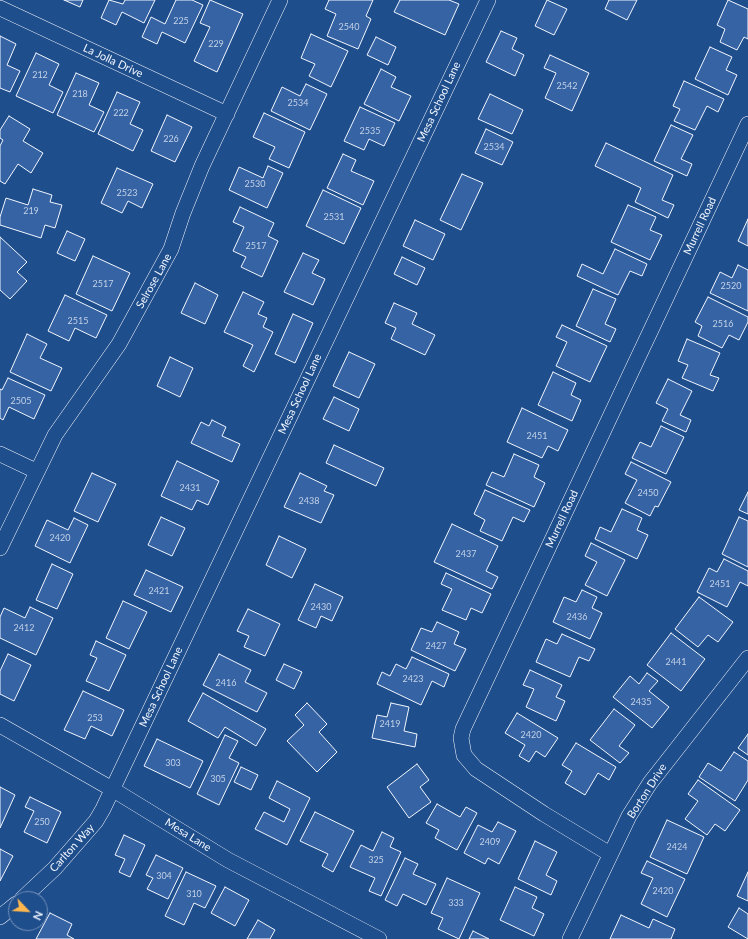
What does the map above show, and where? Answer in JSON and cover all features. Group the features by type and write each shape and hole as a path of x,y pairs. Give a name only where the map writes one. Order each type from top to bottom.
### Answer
{"street":[{"name":"Selrose Lane","path":"0,548 36,471 55,435 119,344 171,249 182,213 226,114 280,0"},
{"name":"Mesa School Lane","path":"112,789 488,0"},
{"name":"La Jolla Drive","path":"0,8 226,114"},
{"name":"Murrell Road","path":"610,854 544,814 476,769 464,755 461,747 461,738 463,729 748,124"},
{"path":"0,454 36,471"},
{"name":"Borton Drive","path":"570,939 629,816 650,783 748,658"},
{"name":"Mesa Lane","path":"0,725 112,789 228,860 380,939"},
{"name":"Carlton Way","path":"31,891 55,868 96,821 112,789"},
{"path":"0,917 8,910"}],"building":[{"path":"64,0 83,0 80,7"},
{"path":"109,0 123,4 125,0 155,0 144,23 122,12 116,25 101,18"},
{"path":"176,0 192,0 203,5 185,43 162,32 157,44 142,37 151,17 165,24"},
{"path":"210,0 243,14 217,72 194,61 210,27 200,23"},
{"path":"329,0 373,0 366,16 371,19 358,49 327,36 336,14 325,9"},
{"path":"400,0 449,0 459,4 445,35 394,12"},
{"path":"547,0 567,9 554,35 535,26"},
{"path":"609,0 637,0 627,20 605,9"},
{"path":"728,0 748,9 748,39 744,37 737,50 720,42 725,29 717,25"},
{"path":"501,31 517,38 512,49 524,55 515,76 486,62"},
{"path":"311,34 348,51 331,87 309,76 315,64 301,58"},
{"path":"0,36 16,44 7,65 20,71 10,92 0,88"},
{"path":"376,37 396,47 388,65 367,55"},
{"path":"710,47 732,57 726,70 737,75 728,95 695,79"},
{"path":"36,53 59,64 49,85 63,92 53,113 16,96"},
{"path":"550,55 589,73 572,111 545,98 556,73 544,68"},
{"path":"381,69 396,77 391,87 411,96 399,121 364,104"},
{"path":"76,73 99,83 89,105 104,112 94,132 57,115"},
{"path":"684,81 724,99 718,112 707,106 695,130 674,121 680,109 673,106"},
{"path":"306,84 327,94 310,130 271,111 282,87 300,96"},
{"path":"117,92 140,102 130,124 143,130 133,151 98,134"},
{"path":"490,94 523,110 512,134 478,119"},
{"path":"360,107 395,123 384,146 369,139 364,150 344,141"},
{"path":"264,113 305,132 289,168 269,159 275,147 253,137"},
{"path":"167,115 192,127 175,162 151,151"},
{"path":"9,116 30,129 23,141 43,153 31,173 18,164 5,184 0,181 0,146 3,140 0,138 0,130"},
{"path":"671,125 693,135 681,159 692,164 687,176 654,161"},
{"path":"486,129 513,142 502,165 475,153"},
{"path":"606,143 673,175 662,200 674,205 668,218 635,202 641,188 595,166"},
{"path":"343,154 356,160 351,171 374,181 363,205 327,188"},
{"path":"268,166 283,173 267,208 229,190 239,167 263,178"},
{"path":"117,168 153,184 142,208 128,201 122,213 101,203"},
{"path":"462,174 483,183 461,230 440,220"},
{"path":"33,189 52,195 50,202 62,205 55,228 45,225 41,238 0,225 0,217 6,198 28,205"},
{"path":"323,190 361,208 344,244 306,226"},
{"path":"628,205 656,217 650,230 662,235 650,260 611,242"},
{"path":"240,207 274,223 268,236 278,241 262,277 241,267 246,257 233,251 244,227 233,222"},
{"path":"748,219 748,246 738,241"},
{"path":"415,220 445,234 433,260 403,246"},
{"path":"67,231 85,239 75,261 57,253"},
{"path":"0,237 27,262 17,272 27,281 10,299 0,290"},
{"path":"615,249 647,264 642,276 630,271 618,295 577,276 582,264 603,274"},
{"path":"303,253 319,260 312,273 325,279 313,305 284,292"},
{"path":"93,256 130,273 112,311 76,294"},
{"path":"402,257 425,268 417,285 394,274"},
{"path":"738,265 748,270 748,311 710,293 720,272 732,278"},
{"path":"195,283 218,295 205,324 181,313"},
{"path":"593,289 616,299 605,324 616,329 610,342 576,326"},
{"path":"243,292 264,302 258,314 267,318 263,327 273,332 254,372 243,366 253,345 224,332"},
{"path":"65,295 107,315 96,338 75,328 69,341 48,331"},
{"path":"708,297 748,317 748,322 739,340 729,335 722,348 698,336 702,326 695,322"},
{"path":"394,303 417,313 412,324 435,335 425,355 391,339 396,328 385,323"},
{"path":"293,314 313,323 295,363 275,354"},
{"path":"562,325 607,346 590,382 556,366 567,342 556,337"},
{"path":"27,334 47,344 40,358 62,368 51,391 10,372"},
{"path":"687,339 720,353 710,375 719,378 713,391 682,378 688,365 678,361"},
{"path":"349,352 375,364 359,398 333,386"},
{"path":"170,357 193,368 180,397 157,386"},
{"path":"553,372 576,383 571,395 581,400 572,421 538,405"},
{"path":"8,378 45,395 34,419 9,407 3,420 0,418 0,389 2,390"},
{"path":"668,379 692,391 680,415 691,420 686,432 662,421 668,409 656,403"},
{"path":"334,397 359,409 349,431 323,419"},
{"path":"522,408 568,430 558,451 548,446 542,458 507,442"},
{"path":"212,420 226,427 222,436 240,444 232,462 191,443 201,422 209,426"},
{"path":"661,426 684,437 666,474 632,458 640,442 651,447"},
{"path":"334,445 384,468 376,486 326,463"},
{"path":"514,454 539,465 534,477 545,483 534,507 486,485 492,472 504,477"},
{"path":"177,461 219,481 208,505 197,500 192,510 161,496"},
{"path":"631,462 671,482 658,507 655,506 650,516 625,503 637,480 625,474"},
{"path":"92,473 116,484 98,522 74,511"},
{"path":"300,473 327,486 324,491 334,495 321,523 284,507"},
{"path":"485,490 530,510 524,522 513,517 502,541 480,531 485,520 474,514"},
{"path":"748,492 748,514 739,510"},
{"path":"622,509 642,518 637,530 648,535 637,559 595,539 600,527 611,532"},
{"path":"161,517 185,528 172,556 148,545"},
{"path":"739,517 748,521 748,567 722,554"},
{"path":"74,518 88,525 70,563 35,546 47,520 68,530"},
{"path":"452,524 498,546 486,571 498,577 492,589 434,562"},
{"path":"279,536 306,549 292,578 266,565"},
{"path":"591,543 625,560 607,596 585,585 597,562 585,556"},
{"path":"724,559 748,571 748,586 740,582 727,607 697,592 709,568 717,572"},
{"path":"52,564 73,574 57,609 36,600"},
{"path":"146,570 183,587 171,612 134,595"},
{"path":"446,573 491,594 482,613 471,608 466,620 442,610 452,589 441,584"},
{"path":"315,584 343,597 332,621 321,616 316,628 298,620"},
{"path":"582,590 597,597 592,608 602,613 590,639 553,622 564,597 576,602"},
{"path":"699,597 733,622 718,642 708,635 698,647 675,629"},
{"path":"123,601 147,612 129,649 106,638"},
{"path":"30,607 53,618 36,655 0,638 0,617 4,608 25,618"},
{"path":"248,609 280,624 265,656 244,647 249,636 237,631"},
{"path":"437,622 459,632 454,644 466,649 455,671 411,650 421,628 432,632"},
{"path":"671,633 705,659 681,691 647,665"},
{"path":"562,634 595,649 589,661 579,657 570,677 536,662 546,639 557,644"},
{"path":"96,641 126,655 109,691 86,681 97,658 90,655"},
{"path":"8,654 31,665 14,701 0,694 0,671"},
{"path":"219,654 251,670 245,682 267,693 257,712 203,685"},
{"path":"412,657 449,674 444,687 432,681 421,705 377,684 382,672 390,676 396,664 406,669"},
{"path":"284,664 302,672 294,689 276,680"},
{"path":"530,670 562,685 556,697 565,701 556,721 526,707 534,689 523,685"},
{"path":"647,673 658,681 649,691 669,707 652,728 613,697 630,676 639,684"},
{"path":"83,691 124,710 112,736 91,726 85,739 64,730"},
{"path":"203,693 266,729 256,746 225,727 218,738 188,721"},
{"path":"307,703 327,724 319,732 337,752 317,772 287,741 304,725 295,715"},
{"path":"391,703 409,707 404,731 417,734 415,747 372,738 377,715 387,717"},
{"path":"614,709 635,725 619,746 629,753 620,763 590,740"},
{"path":"517,713 558,738 545,757 536,751 529,762 519,756 525,745 505,733"},
{"path":"748,734 748,755 738,748"},
{"path":"225,735 238,741 229,758 239,763 219,805 197,794"},
{"path":"157,739 203,761 190,788 144,766"},
{"path":"576,743 616,767 609,780 598,773 585,795 565,783 572,771 562,765"},
{"path":"734,752 748,761 748,780 735,801 699,777 708,763 721,771"},
{"path":"417,764 429,780 420,787 431,802 409,818 387,787"},
{"path":"241,767 258,775 251,790 234,782"},
{"path":"698,780 740,810 725,831 715,824 707,835 685,819 698,801 688,794"},
{"path":"277,781 310,798 287,845 255,829 264,812 284,822 290,809 269,798"},
{"path":"0,787 15,795 0,828"},
{"path":"30,797 61,812 47,843 24,832 34,811 25,807"},
{"path":"437,804 460,817 466,807 477,813 457,850 435,838 439,830 426,823"},
{"path":"315,812 354,831 333,872 322,866 328,854 300,841"},
{"path":"667,820 704,837 687,874 650,857"},
{"path":"498,822 516,831 499,864 488,858 485,864 464,853 478,825 492,832"},
{"path":"382,832 394,838 390,847 401,852 381,896 369,891 375,878 350,867 361,845 373,851"},
{"path":"124,835 145,845 130,877 119,872 125,859 115,855"},
{"path":"535,841 557,852 546,875 557,881 551,895 518,879"},
{"path":"0,849 13,856 0,881"},
{"path":"156,855 183,868 168,899 147,889 153,878 146,875"},
{"path":"405,858 418,864 413,874 436,884 426,905 403,894 397,906 385,900"},
{"path":"647,861 685,879 667,917 641,904 653,878 641,873"},
{"path":"186,872 216,886 205,908 194,903 184,925 165,916"},
{"path":"748,872 748,901 737,896"},
{"path":"447,878 480,893 459,939 438,929 443,918 431,913"},
{"path":"225,887 249,900 235,926 211,913"},
{"path":"515,887 537,897 532,908 544,914 534,936 500,920"},
{"path":"739,908 748,914 748,939 728,927"},
{"path":"50,913 72,924 67,935 74,939 36,939 40,931 48,931 48,917"},
{"path":"621,915 649,928 653,919 675,929 671,939 610,939"},
{"path":"258,920 275,930 270,939 247,939"},
{"path":"473,931 489,939 469,939"}]}
